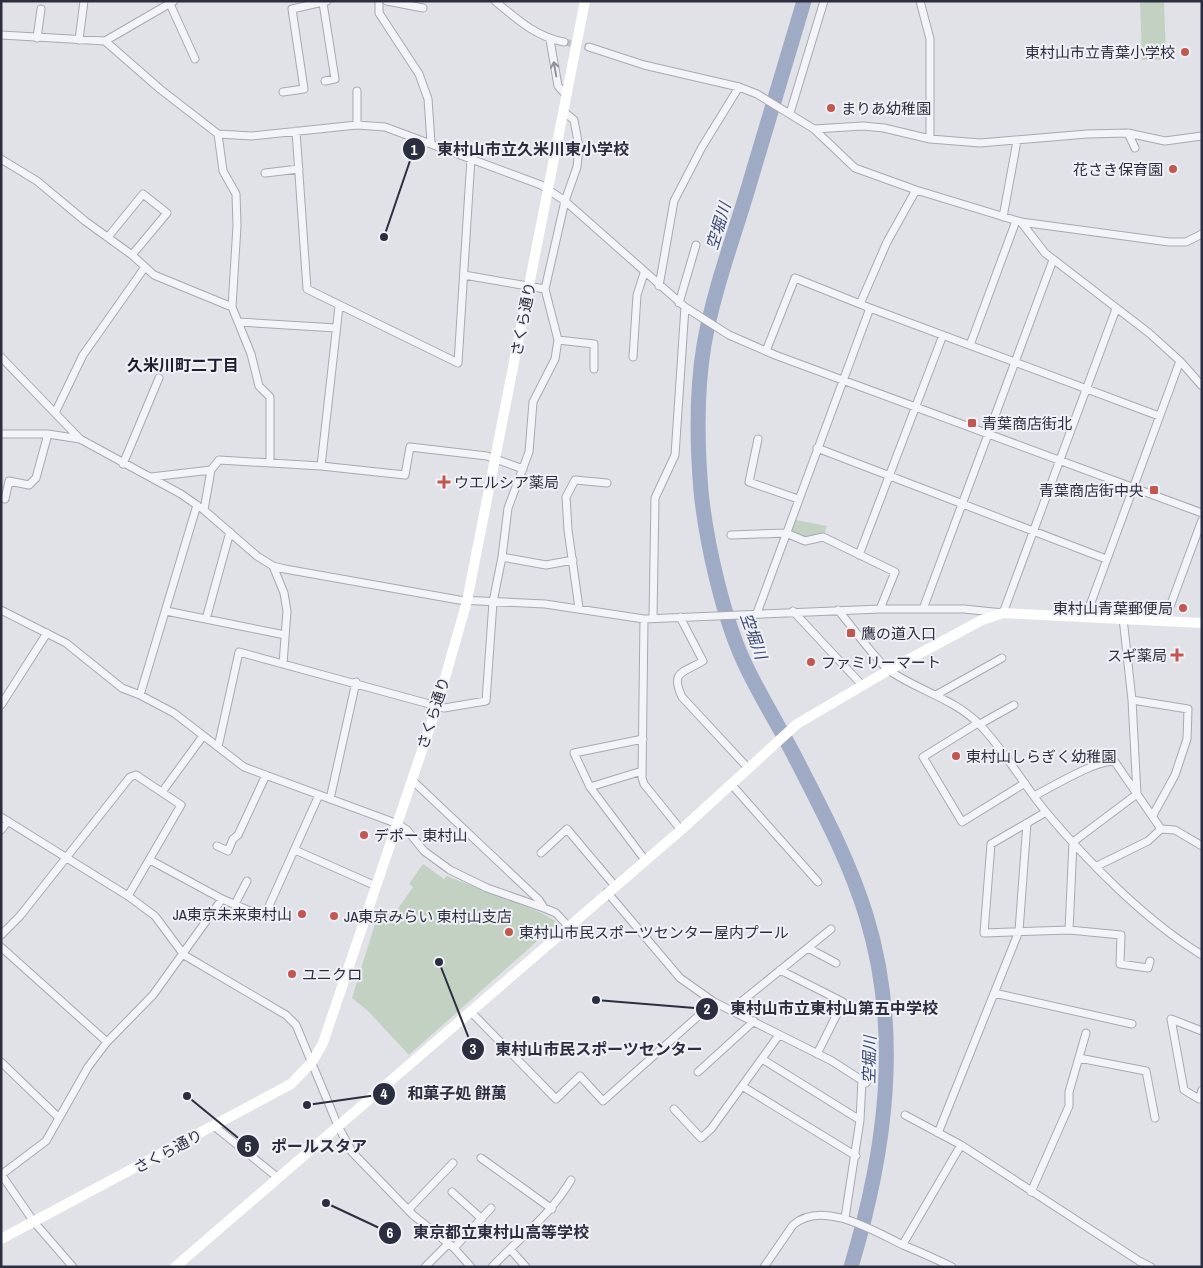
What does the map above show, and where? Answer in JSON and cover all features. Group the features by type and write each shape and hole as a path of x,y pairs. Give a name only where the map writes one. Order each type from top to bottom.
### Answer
{"street":[{"path":"79,40 84,1"},
{"path":"379,1 379,13 419,74 428,99 430,142"},
{"path":"387,1 423,8"},
{"path":"495,1 534,33 550,40 564,42"},
{"name":"さくら通り","path":"1,1239 291,1084 312,1062 323,1043 437,706 467,600 585,1"},
{"path":"789,112 824,1"},
{"path":"920,1 930,39 930,139"},
{"path":"283,92 307,88 292,9 325,2 335,80 325,81"},
{"path":"1,35 105,41 172,3 195,59"},
{"path":"37,38 41,9"},
{"path":"550,40 558,86 566,95"},
{"path":"105,41 160,89 218,134 244,136 358,125 385,126 472,158 548,190 564,201 682,305 729,335 843,380 1202,513"},
{"path":"589,48 644,65 739,87 757,94 814,129 855,168 916,190 1018,222 1170,242 1186,242 1202,234"},
{"path":"659,286 674,201 702,147 739,87"},
{"path":"357,91 358,125"},
{"path":"218,747 240,652 356,682 444,708 486,701 493,602 502,557 508,508 529,452 533,402 555,360 558,340 545,289 564,201 577,167 579,147 574,120 563,111"},
{"path":"814,129 863,126 884,128 930,139 980,143 1087,134 1128,133 1165,140 1202,136"},
{"path":"296,132 308,289 338,306 458,363 472,158"},
{"path":"1128,133 1135,148"},
{"path":"218,134 223,171 236,194 237,226 232,307 251,354 259,386 270,397 270,462"},
{"path":"1003,217 1017,141"},
{"path":"1,159 37,182 132,255 154,275 232,307"},
{"path":"265,173 299,169"},
{"path":"860,304 887,242 916,190"},
{"path":"108,237 143,194 167,213 132,255"},
{"path":"1018,222 1053,260 1149,334 1180,361 1202,386"},
{"path":"970,345 1018,222"},
{"path":"652,618 655,498 675,455 682,305 696,245"},
{"path":"923,609 1053,260"},
{"path":"55,413 83,355 145,268"},
{"path":"633,357 637,295 644,273"},
{"path":"464,275 529,288 545,289"},
{"path":"766,351 795,278 1159,416"},
{"path":"321,466 338,306"},
{"path":"756,613 870,308"},
{"path":"1003,613 1116,308"},
{"path":"239,322 336,328"},
{"path":"859,555 943,335"},
{"path":"558,340 594,344 594,369"},
{"path":"1,357 80,439 197,505 257,556 273,566 467,600 579,608 644,619 793,611 923,609 1202,622"},
{"path":"1086,616 1180,361"},
{"path":"123,464 159,378"},
{"path":"1,434 48,434 80,439"},
{"path":"5,499 9,481 29,485 36,478 48,434"},
{"path":"758,439 749,482 798,499"},
{"path":"204,510 211,470 220,460 321,466 405,475 410,447 495,458 523,470"},
{"path":"817,448 1106,559"},
{"path":"150,477 211,470"},
{"path":"579,608 568,530 566,497 575,480 607,483"},
{"path":"140,695 197,505"},
{"path":"1165,620 1202,520"},
{"path":"206,619 230,532"},
{"path":"731,535 786,533 806,541 823,537 895,572 880,609"},
{"path":"502,557 546,565 573,560"},
{"path":"273,566 286,602 286,635 283,664"},
{"path":"1,610 47,633 78,652 122,688 174,713 244,767 398,824 407,830 424,851 450,870 486,888 556,913 568,926"},
{"path":"166,610 286,635"},
{"path":"838,610 889,670 960,707 979,724 1046,812 1073,842 1164,928 1202,955"},
{"path":"793,611 862,685"},
{"path":"175,1267 681,830 797,724 889,670 982,620 1003,613"},
{"path":"680,617 703,661 679,674 676,684 682,697 748,768"},
{"path":"1123,618 1132,700 1138,794"},
{"path":"644,619 642,739 644,784 681,830"},
{"path":"1,705 47,633"},
{"path":"936,694 1002,658"},
{"path":"330,798 356,682"},
{"path":"1132,700 1188,709 1186,739 1175,775 1153,815"},
{"path":"1014,705 923,758 962,822 1025,783"},
{"path":"162,792 203,736"},
{"path":"642,739 574,752 590,787 645,860"},
{"path":"1034,796 1096,766 1111,761 1115,762 1162,828 1175,830 1202,846"},
{"path":"590,787 642,771"},
{"path":"1,935 20,916 130,776 136,775 181,805 128,896"},
{"path":"217,846 228,851 233,839 238,835 266,775"},
{"path":"412,780 539,900 544,908"},
{"path":"731,784 818,882"},
{"path":"1073,842 1138,794"},
{"path":"150,860 222,899 264,917 319,795"},
{"path":"1046,812 991,844 984,933 1069,930 1121,935 1119,968 1148,968 1150,961"},
{"path":"1,817 128,896 154,916 184,955 286,1016 296,1025 338,1126 352,1152 408,1210 451,1246 471,1267"},
{"path":"1,830 8,821"},
{"path":"938,1132 1019,931 1027,823"},
{"path":"1097,866 1148,841 1162,828"},
{"path":"541,852 567,829 680,978 714,1002 817,1054 864,1082 856,1156 846,1219"},
{"path":"1069,930 1073,842"},
{"path":"295,850 376,886"},
{"path":"235,904 247,881"},
{"path":"73,1267 34,1222 1,1175 46,1141 58,1116 88,1067 107,1042 153,995 184,955 222,899"},
{"path":"731,1010 831,930"},
{"path":"1,947 107,1042"},
{"path":"808,948 836,963"},
{"path":"780,970 843,1002 817,1054"},
{"path":"994,992 1132,1024"},
{"path":"471,1012 556,1099 580,1076 603,1101 714,1002"},
{"path":"1202,1031 1171,1019 1184,1090 1199,1099 1202,1090"},
{"path":"698,1072 754,1021"},
{"path":"1031,1192 1069,1106 1069,1092 1086,1033"},
{"path":"674,1109 701,1138 711,1129 779,1036"},
{"path":"1079,1058 1146,1071 1155,1118"},
{"path":"762,1059 860,1120"},
{"path":"1,1062 58,1116"},
{"path":"742,1086 856,1156"},
{"path":"905,1115 961,1145 1031,1192 1151,1267"},
{"path":"214,1126 277,1177"},
{"path":"903,1244 961,1145"},
{"path":"481,1158 552,1209"},
{"path":"408,1210 453,1163"},
{"path":"492,1267 552,1209 571,1180"},
{"path":"452,1192 482,1219"},
{"path":"425,1267 482,1219 491,1208"},
{"path":"764,1267 787,1233 799,1220 813,1216 846,1219 949,1266"},
{"path":"511,1250 526,1267"}],"green space":[{"path":"1140,1 1164,1 1166,60 1142,60"},
{"path":"791,519 827,526 823,537 805,541 786,533"},
{"path":"423,864 444,879 447,876 542,913 555,921 554,926 409,1055 368,1011 352,998 379,911 393,916 413,887 409,884"}],"waterway":[{"name":"空堀川","path":"804,1 712,306 701,363 698,418 699,455 703,511 711,556 737,645 751,676 795,757 843,854 866,915 877,959 884,1003 885,1091 881,1135 873,1180 851,1267"}],"tunnel":[{"path":"564,42 589,47"}],"place":[{"name":"東村山市立青葉小学校","path":"1185,52"},
{"name":"まりあ幼稚園","path":"831,108"},
{"name":"花さき保育園","path":"1173,169"},
{"name":"東村山市立久米川東小学校","path":"384,237"},
{"name":"青葉商店街北","path":"972,423"},
{"name":"ウエルシア薬局","path":"444,482"},
{"name":"青葉商店街中央","path":"1154,490"},
{"name":"東村山青葉郵便局","path":"1183,608"},
{"name":"鷹の道入口","path":"851,633"},
{"name":"スギ薬局","path":"1177,655"},
{"name":"ファミリーマート","path":"811,662"},
{"name":"東村山しらぎく幼稚園","path":"956,756"},
{"name":"デポー 東村山","path":"364,835"},
{"name":"JA東京未来東村山","path":"302,914"},
{"name":"JA東京みらい 東村山支店","path":"334,916"},
{"name":"東村山市民スポーツセンター屋内プール","path":"509,932"},
{"name":"東村山市民スポーツセンター","path":"439,962"},
{"name":"ユニクロ","path":"292,974"},
{"name":"東村山市立東村山第五中学校","path":"596,1000"},
{"name":"ポールスタア","path":"187,1096"},
{"name":"和菓子処 餅萬","path":"307,1105"},
{"name":"東京都立東村山高等学校","path":"326,1203"}],"district":[{"name":"久米川町二丁目","path":"183,365"}]}
